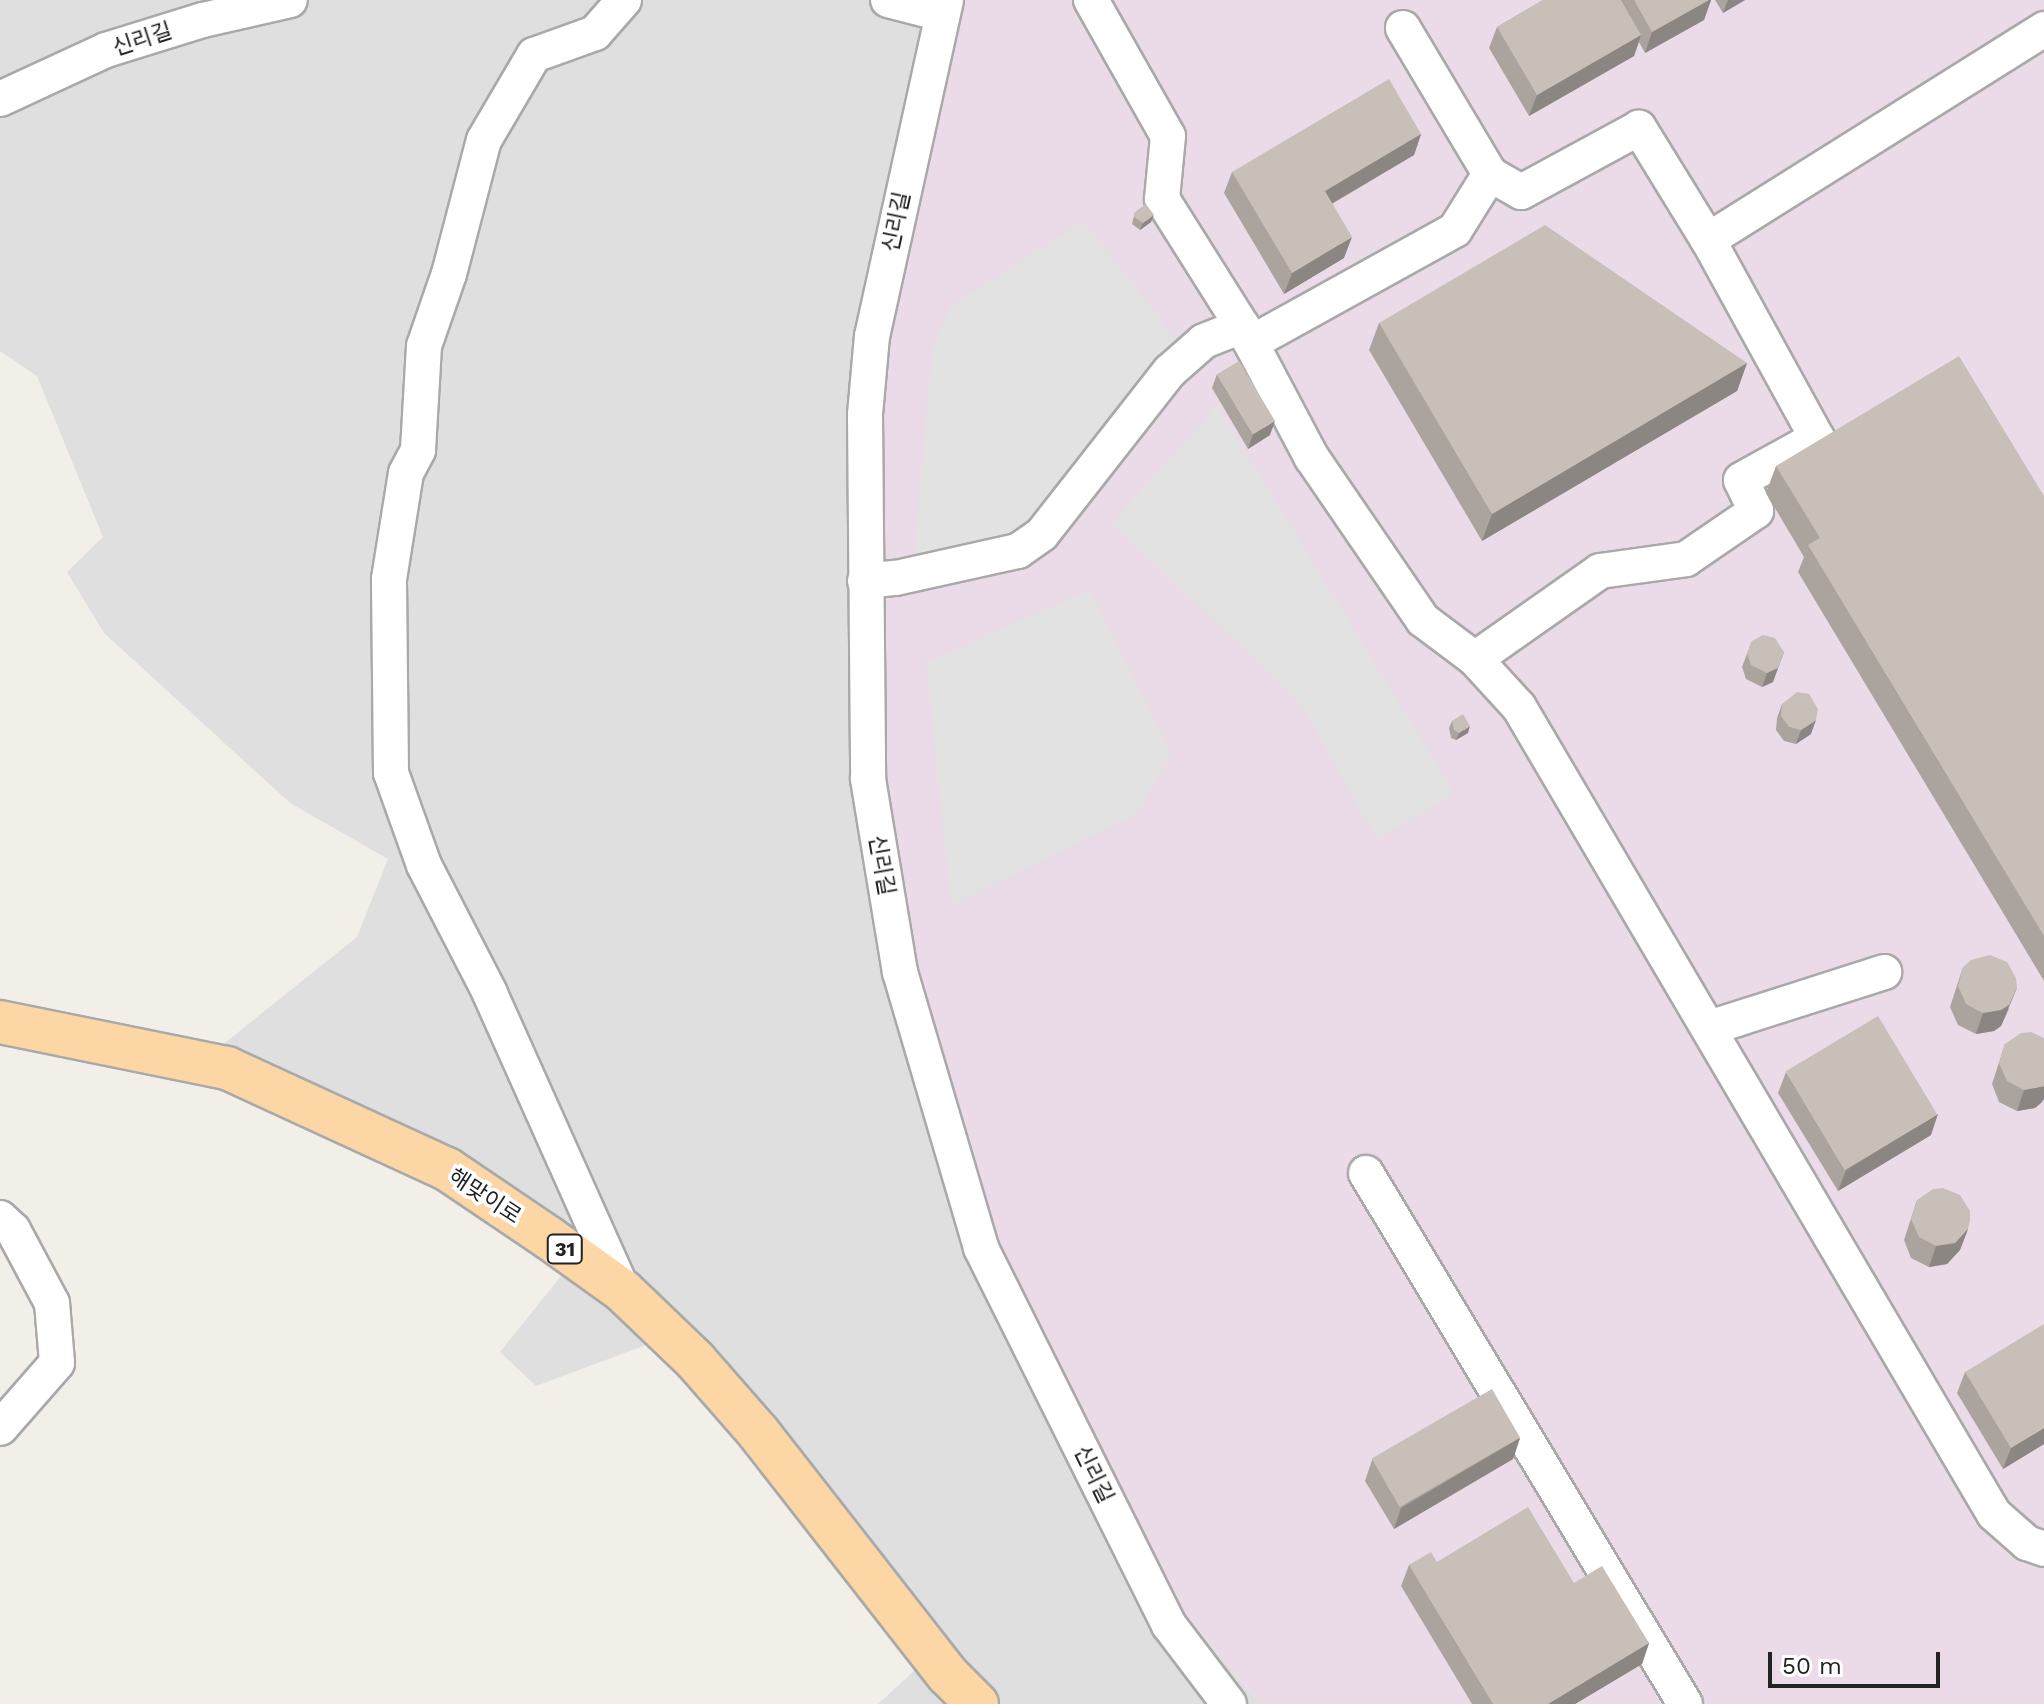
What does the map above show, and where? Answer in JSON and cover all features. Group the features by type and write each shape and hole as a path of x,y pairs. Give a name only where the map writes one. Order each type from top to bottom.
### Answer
{"main road":[{"name":"해맞이로","path":"0,1022 227,1068 447,1169 623,1291 695,1360 758,1432 948,1675 977,1704"}],"street":[{"name":"신리길","path":"0,99 106,50 203,20 290,0"},
{"path":"623,1291 490,993 424,865 391,773 389,579 406,473 418,450 424,346 449,274 484,140 534,55 595,33 624,0"},
{"name":"신리길","path":"888,0 944,7 872,336 865,415 868,779 897,957 981,1248 1169,1625 1229,1704"},
{"path":"1091,0 1168,136 1162,199 1247,334 1312,458 1423,620 1475,659 1519,707 1994,1514 2027,1543 2044,1549"},
{"path":"1403,28 1490,174 1521,192 1639,128 1708,240 1817,438 1741,480 1756,511 1686,559 1600,571 1475,659"},
{"path":"1708,240 2044,29"},
{"path":"865,581 896,578 1018,551 1042,534 1170,371 1204,341 1247,334 1455,230 1490,174"},
{"path":"1709,1028 1884,972"},
{"path":"1366,1173 1685,1704"},
{"path":"0,1218 13,1230 52,1303 57,1363 0,1428"}],"shaded area":[{"path":"0,0 953,0 1186,1615 1260,1704 878,1704 928,1658 662,1339 536,1386 500,1352 570,1265 435,1173 206,1058 357,937 388,859 290,803 104,633 67,572 103,537 37,376 0,351"},
{"path":"953,0 2044,0 2044,1704 1260,1704 1186,1615 993,1242 902,921 885,785 868,348"},
{"path":"1084,221 1180,345 1023,537 914,555 932,352 950,306"},
{"path":"1217,406 1455,794 1377,839 1298,700 1111,523"},
{"path":"1090,590 1172,753 1138,813 951,905 926,662"}],"building":[{"path":"1543,0 1621,0 1641,35 1537,95 1497,27"},
{"path":"1634,0 1709,0 1652,32"},
{"path":"1389,79 1421,134 1325,191 1352,237 1292,273 1232,172"},
{"path":"1146,204 1154,215 1143,223 1134,217 1135,212"},
{"path":"1545,225 1747,363 1492,514 1379,323"},
{"path":"1959,356 2044,496 2044,936 1808,545 1820,538 1776,466"},
{"path":"1239,361 1275,421 1253,434 1217,374"},
{"path":"1763,635 1775,638 1784,652 1778,668 1767,673 1751,665 1747,653 1752,641"},
{"path":"1797,692 1809,694 1818,709 1816,720 1801,730 1789,727 1781,716 1782,704"},
{"path":"1463,714 1470,726 1459,733 1454,730 1452,721"},
{"path":"1990,955 2007,962 2016,978 2017,988 2009,1005 2001,1010 1983,1013 1966,1004 1958,986 1963,967 1971,960"},
{"path":"1878,1016 1937,1115 1845,1170 1785,1072"},
{"path":"2031,1032 2044,1038 2044,1086 2024,1090 2007,1081 1999,1063 2005,1044 2021,1033"},
{"path":"1943,1188 1960,1195 1970,1211 1970,1220 1968,1229 1955,1243 1936,1246 1919,1237 1911,1219 1917,1200 1933,1189"},
{"path":"2044,1324 2044,1428 2011,1448 1965,1372"},
{"path":"1492,1389 1520,1437 1400,1507 1372,1458"},
{"path":"1528,1507 1574,1583 1602,1566 1649,1643 1548,1704 1493,1704 1409,1565 1431,1552 1437,1562"}]}
